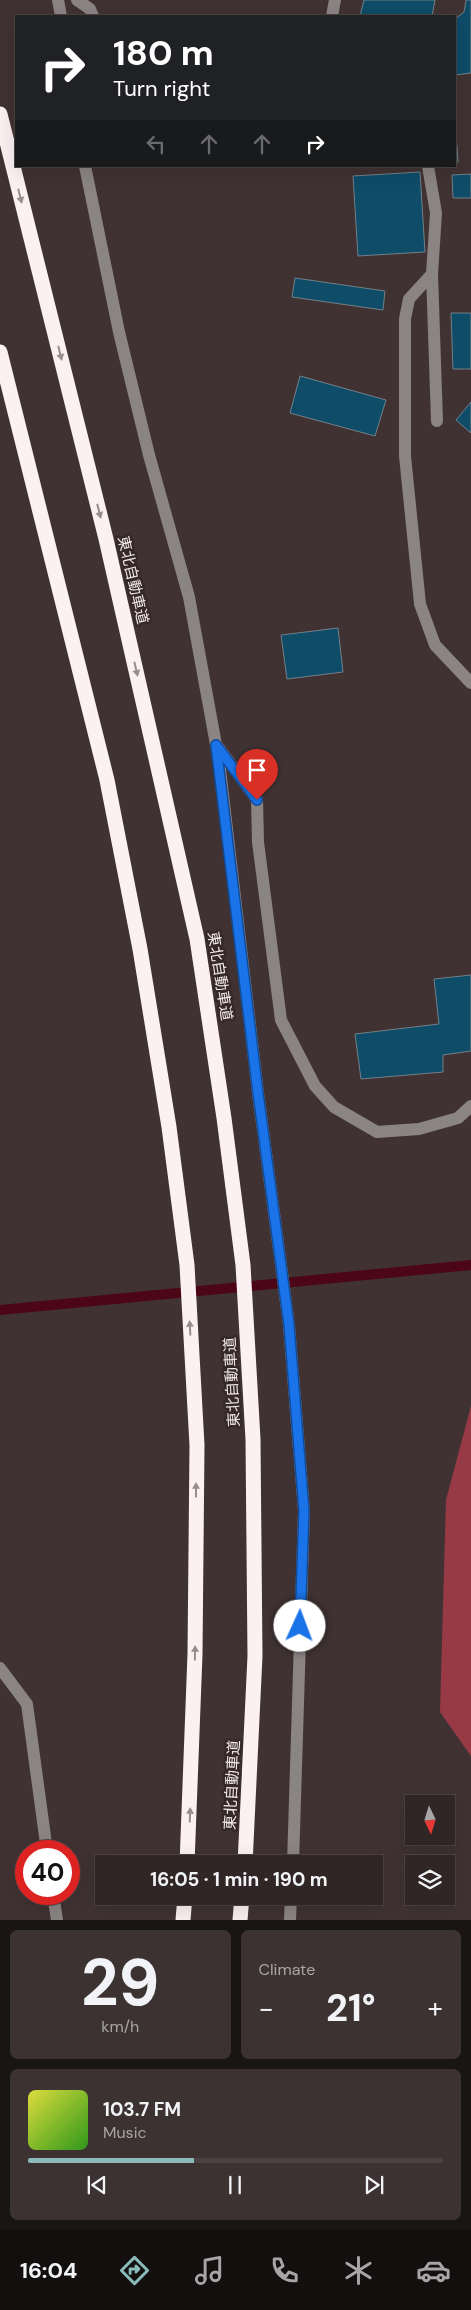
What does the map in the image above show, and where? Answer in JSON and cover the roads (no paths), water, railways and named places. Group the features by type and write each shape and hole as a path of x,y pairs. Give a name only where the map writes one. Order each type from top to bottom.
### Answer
{"highway":[{"name":"東北自動車道","path":"0,114 106,538 195,929 224,1118 243,1264 253,1439 255,1656 245,1855"},
{"path":"0,352 107,780 140,949 169,1127 187,1265 197,1445 195,1654 187,1855"},
{"path":"183,1920 184,1905"},
{"path":"240,1920 241,1905"}],"street":[{"path":"58,0 61,15"},
{"path":"77,0 90,9 93,15"},
{"path":"332,15 335,0"},
{"path":"85,167 121,341 149,455 189,597 216,745 258,1093 289,1325 304,1511 293,1855"},
{"path":"428,167 436,213 432,274 437,421"},
{"path":"432,274 409,299 405,319 405,456 420,604 435,645 471,683"},
{"path":"216,745 257,800 258,842 281,1020 315,1086 334,1107 377,1132 427,1127 458,1118 471,1106"},
{"path":"0,1668 27,1704 46,1840"},
{"path":"55,1905 57,1920"},
{"path":"290,1920 291,1905"}],"waterway":[{"path":"0,1310 471,1265"}]}
